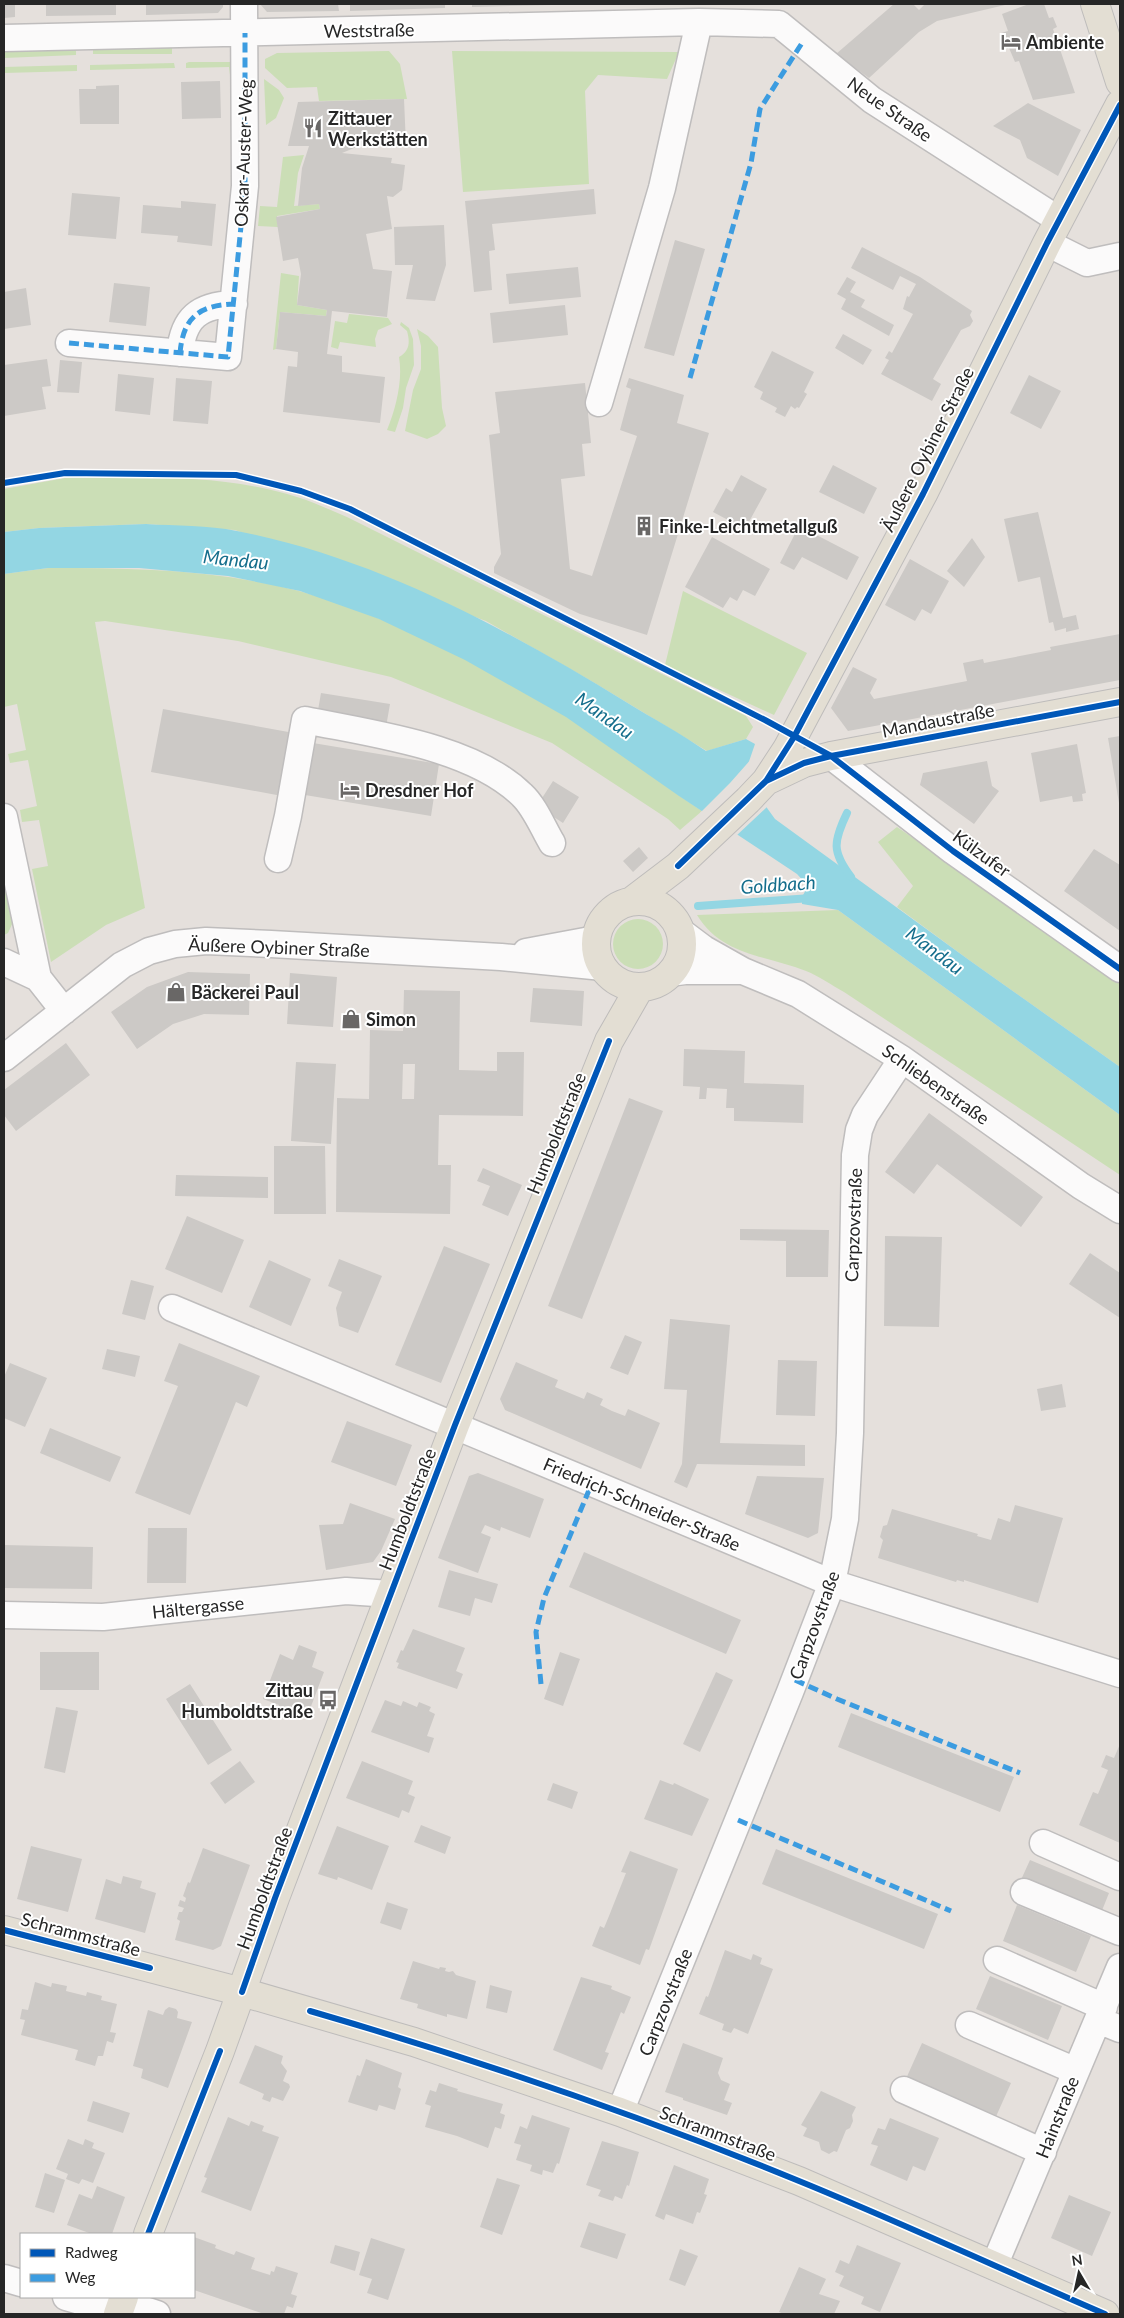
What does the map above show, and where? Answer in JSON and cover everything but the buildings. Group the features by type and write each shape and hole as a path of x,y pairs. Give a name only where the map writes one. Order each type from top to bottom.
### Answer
{"main road":[{"path":"1095,4 1120,82"},
{"path":"1120,94 1120,104"},
{"name":"Äußere Oybiner Straße","path":"795,756 1047,243 1120,104"},
{"name":"Mandaustraße","path":"632,901 678,866 795,756 830,756 1120,702"},
{"path":"676,924 656,904 632,901 610,912 601,924 596,939 597,954 607,972 630,986 640,987 654,984 675,968 681,955 682,941 676,924 678,866"},
{"name":"Humboldtstraße","path":"607,972 609,1041"},
{"name":"Humboldtstraße","path":"148,2233 242,1992 278,1889 455,1425 609,1041 640,987"},
{"name":"Schrammstraße","path":"4,1930 242,1992 414,2042 620,2112 799,2181 1105,2314"}],"street":[{"name":"Oskar-Auster-Weg","path":"69,343 228,357 245,186 244,4"},
{"name":"Weststraße","path":"4,38 699,22 733,13"},
{"name":"Neue Straße","path":"733,13 779,24 872,100 1060,220"},
{"path":"599,403 662,188 699,22"},
{"path":"1047,243 1087,263 1120,256"},
{"path":"180,353 181,343 190,318 203,309 234,304"},
{"path":"278,859 288,816 304,720 397,738 467,760 502,777 524,796 552,843"},
{"name":"Külzufer","path":"830,756 954,851 1120,969"},
{"path":"4,817 38,978 64,1011"},
{"name":"Schliebenstraße","path":"676,924 704,949 743,971 798,994 902,1059 1082,1186 1120,1210"},
{"name":"Äußere Oybiner Straße","path":"501,957 596,939"},
{"name":"Äußere Oybiner Straße","path":"4,1058 122,965 148,951 175,944 206,941 501,957 607,972"},
{"path":"4,962 38,978"},
{"name":"Schliebenstraße","path":"670,973 685,971 743,971"},
{"name":"Carpzovstraße","path":"620,2112 790,1692 832,1583 845,1519 850,1433 855,1155 859,1130 865,1115 902,1059"},
{"name":"Friedrich-Schneider-Straße","path":"172,1308 832,1583 1120,1674"},
{"name":"Hältergasse","path":"4,1615 103,1617 346,1591 391,1594"},
{"path":"1043,1843 1120,1877"},
{"path":"1024,1892 1120,1932"},
{"path":"997,1960 1107,2019"},
{"name":"Hainstraße","path":"994,2266 1076,2071 1107,2019 1120,1967"},
{"path":"969,2025 1076,2071"},
{"path":"904,2090 1043,2152"},
{"path":"4,2278 20,2283"},
{"path":"72,2298 157,2314"}],"green space":[{"path":"172,48 172,54 93,54 93,49"},
{"path":"76,50 76,55 4,58 4,51"},
{"path":"389,51 400,64 407,99 319,101 317,87 287,88 265,68 265,59 277,53"},
{"path":"452,51 679,52 667,79 598,75 585,91 589,184 463,192"},
{"path":"189,62 238,62 237,72 230,75 229,67 186,68 186,63"},
{"path":"174,63 175,68 90,70 90,65"},
{"path":"77,65 77,71 4,73 4,67"},
{"path":"264,79 279,90 284,98 276,118 266,125"},
{"path":"304,155 298,173 294,206 319,204 320,209 277,216 278,227 258,226 260,206 277,207 283,157"},
{"path":"281,273 299,276 297,305 327,310 326,316 280,312 276,349 273,350"},
{"path":"349,314 388,318 392,324 378,330 375,339 376,347 340,342 338,349 331,347 335,321 347,323"},
{"path":"401,322 409,328 413,339 414,365 395,432 387,430 398,394 399,357 407,349 409,342 407,331 400,325"},
{"path":"417,329 428,336 438,347 442,408 446,426 438,434 427,439 405,431 413,390 421,369 421,346"},
{"path":"65,478 182,478 211,480 269,489 310,501 347,517 746,716 753,727 746,739 707,751 593,682 486,621 235,530 146,524 39,528 4,532 4,489"},
{"path":"48,568 143,569 206,574 268,584 333,601 402,628 436,644 535,698 583,727 702,811 680,830 668,819 552,743 391,677 238,641 105,621 95,622 145,908 106,925 51,962 32,869 48,866 39,820 22,822 20,810 37,806 28,760 10,763 8,754 26,750 17,704 4,707 4,574"},
{"path":"683,591 807,653 774,715 665,665"},
{"path":"897,827 1120,979 1120,1067 897,907 913,886 878,842"},
{"path":"4,863 13,922 8,933 4,935"},
{"path":"838,910 1120,1115 1120,1175 844,992 806,971 732,947 707,929 697,915"},
{"path":"638,919 652,923 659,930 663,944 659,958 652,965 638,969 624,965 617,958 613,944 617,930 624,923"}],"water":[{"name":"Mandau","path":"146,524 237,531 289,543 389,577 486,622 534,648 706,751 746,739 755,744 744,776 775,819 1120,1067 1120,1115 838,910 802,904 802,897 808,886 797,874 679,796 566,717 465,660 379,619 300,591 228,576 139,568 48,568 4,574 4,532 39,528"}],"pier":[{"path":"753,757 747,776 768,806 736,836 700,813"}],"waterway":[{"path":"847,813 839,832 837,846 840,861 851,877"},
{"name":"Goldbach","path":"698,906 811,898"}],"marked path":[{"path":"69,343 228,357 245,186 245,33"},
{"path":"690,378 751,163 760,109 802,43"},
{"path":"180,353 185,331 189,322 195,316 211,307 234,304"},
{"path":"541,1684 536,1632 544,1598 592,1483"},
{"path":"795,1680 837,1699 1020,1773"},
{"path":"738,1820 951,1911"}],"cycle path":[{"path":"678,866 766,781 794,737 923,494 1047,243 1120,105"},
{"path":"4,483 65,473 236,475 301,491 350,509 765,720 831,756 953,851 1120,969"},
{"path":"766,781 804,763 831,756 1120,702"},
{"path":"242,1992 275,1898 455,1425 609,1041"},
{"path":"4,1930 150,1968"},
{"path":"310,2011 495,2068 678,2133 838,2197 1105,2314"},
{"path":"148,2233 220,2051"}],"place":[{"name":"Ambiente","path":"1011,42"},
{"name":"Zittauer Werkstätten","path":"313,128"},
{"name":"Finke-Leichtmetallguß","path":"644,526"},
{"name":"Dresdner Hof","path":"350,790"},
{"name":"Bäckerei Paul","path":"176,992"},
{"name":"Simon","path":"351,1019"},
{"name":"Zittau Humboldtstraße","path":"328,1700"}]}
